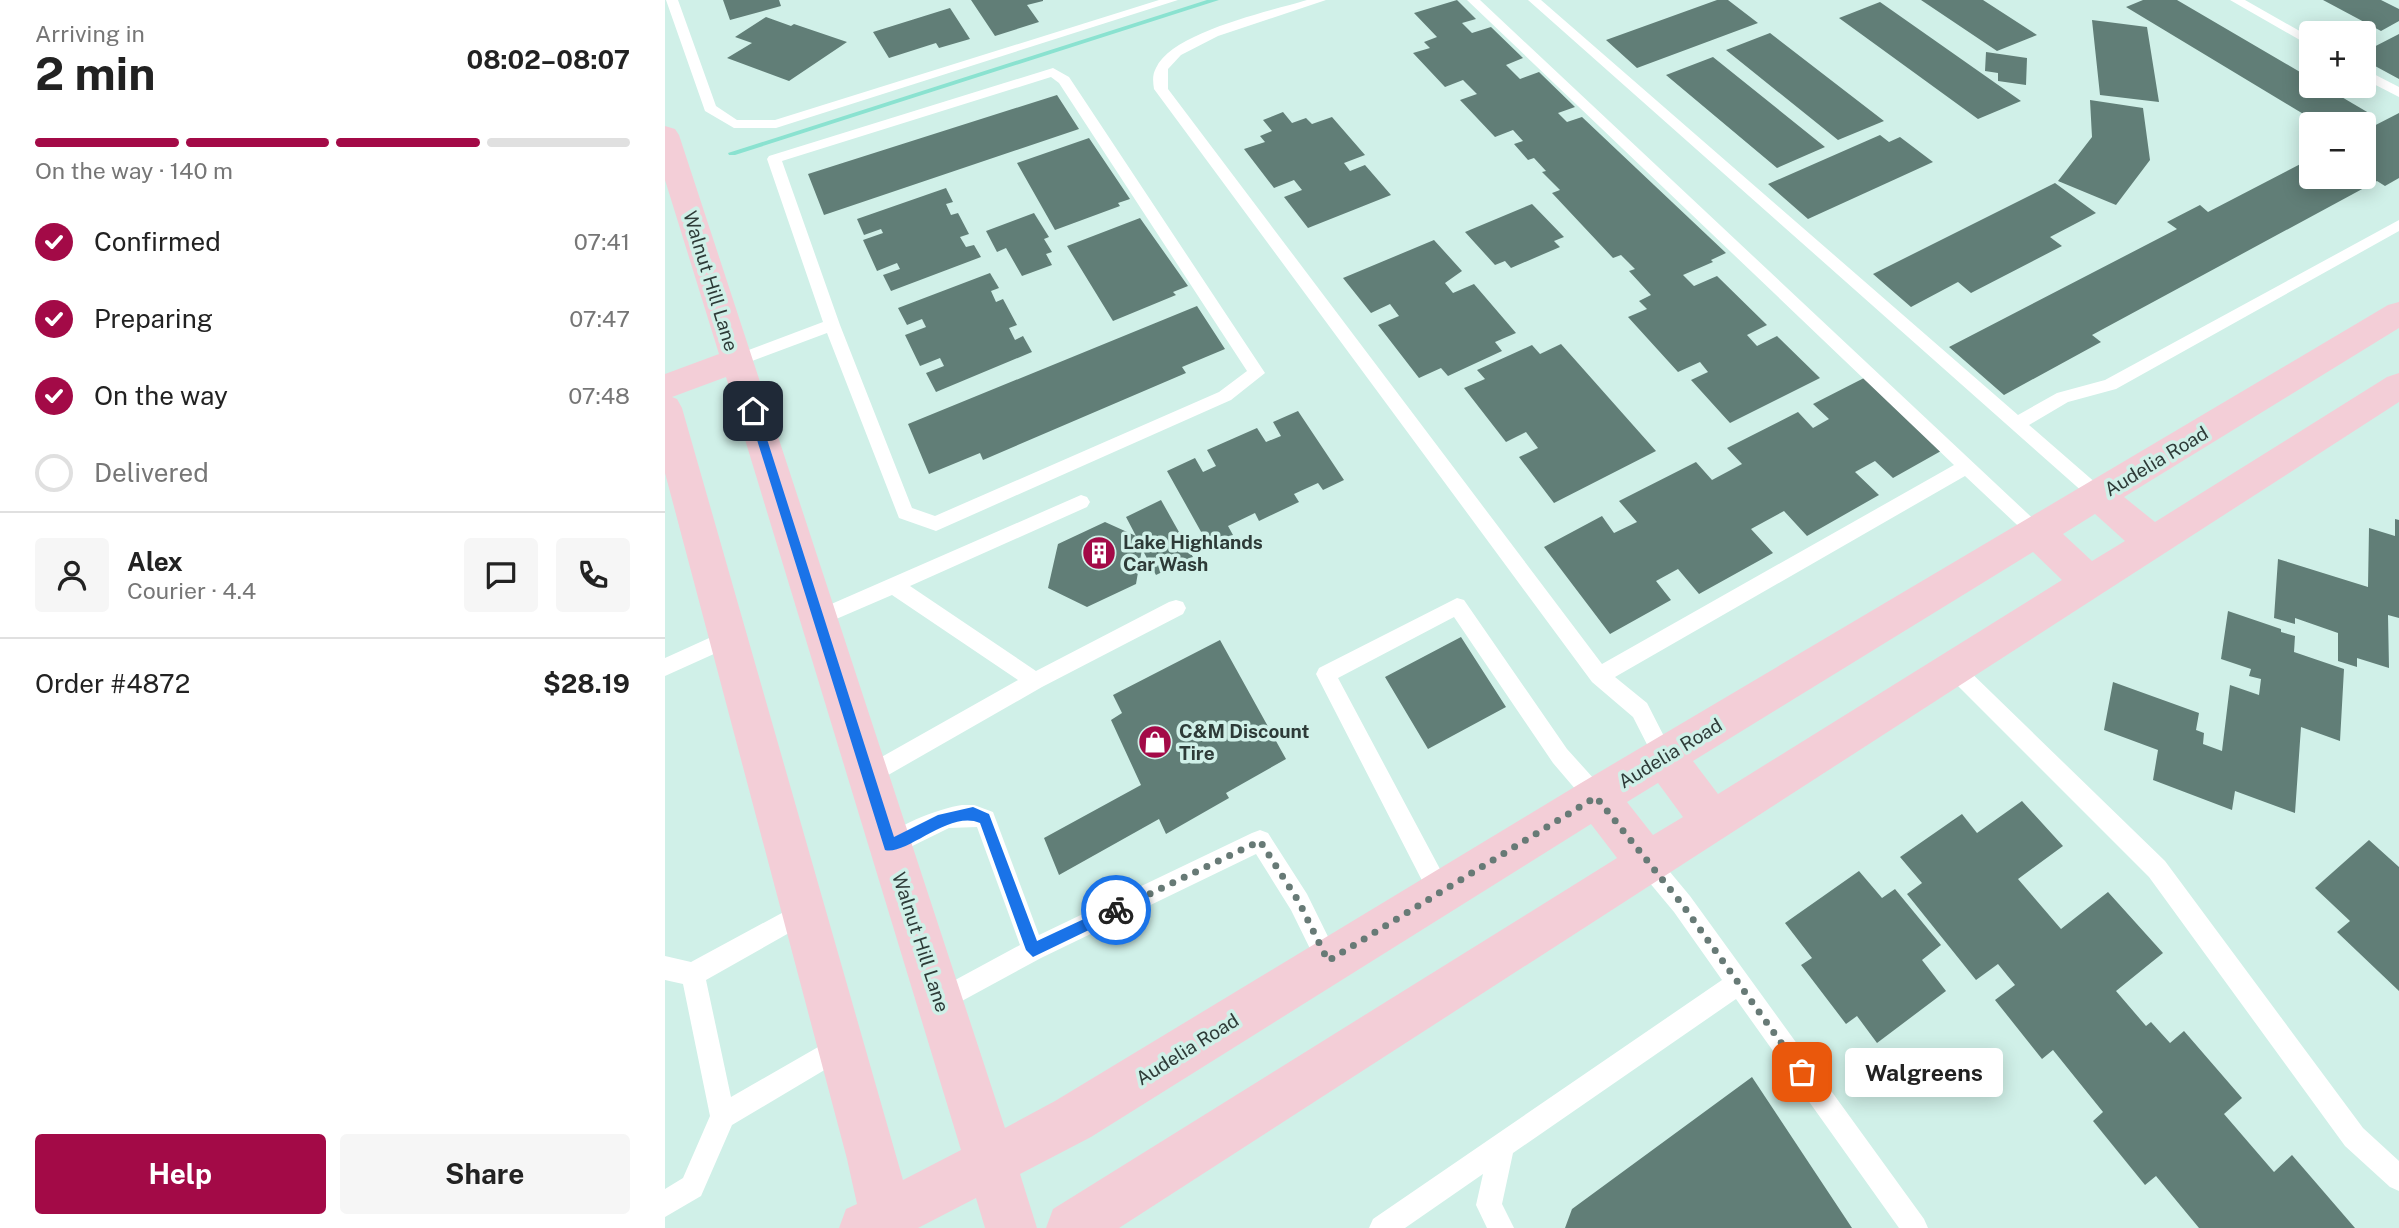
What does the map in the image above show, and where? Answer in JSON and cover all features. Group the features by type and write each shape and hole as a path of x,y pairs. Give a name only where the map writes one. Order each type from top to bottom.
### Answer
{"main road":[{"name":"Walnut Hill Lane","path":"665,135 1011,1228"},
{"name":"Audelia Road","path":"880,1224 1073,1119 1596,797 2399,313"},
{"path":"665,387 736,361"},
{"path":"1072,1228 2399,386"},
{"path":"665,408 872,1159 880,1224"},
{"path":"2099,496 2153,542"},
{"path":"2037,533 2090,583"},
{"path":"1664,757 1713,822"},
{"path":"1596,797 1647,862"}],"lane":[{"path":"672,0 710,108 734,124 776,124 1172,0"},
{"path":"1320,0 1205,37 1178,50 1164,64 1159,76 1161,89 1599,676 1640,710 1664,757"},
{"path":"1473,0 2037,533"},
{"path":"1534,0 2099,496"},
{"path":"2237,0 2299,36"},
{"path":"1053,72 1064,80 1257,373 1225,396 936,524 905,513 832,325 774,159 1053,72"},
{"path":"2376,80 2399,93"},
{"path":"2017,424 2063,397 2111,385 2399,225"},
{"path":"736,361 832,325"},
{"path":"1599,676 1967,466"},
{"path":"820,618 1081,502"},
{"path":"893,585 1035,681"},
{"path":"1440,892 1326,674 1457,606 1560,756 1596,797"},
{"path":"869,775 1035,681 1177,608"},
{"path":"665,667 729,638"},
{"path":"1954,669 2157,869 2354,1137 2399,1178"},
{"path":"890,846 938,821 973,813 985,818 1033,950"},
{"path":"941,1000 1033,950 1260,841 1299,902 1328,961"},
{"path":"1647,862 1682,904 1915,1228"},
{"path":"665,968 693,974 804,912"},
{"path":"665,1204 692,1187 723,1116 693,974"},
{"path":"1382,1228 1737,984"},
{"path":"723,1116 839,1047"},
{"path":"1501,1228 1489,1205 1503,1146"}],"building":[{"path":"723,0 779,0 781,6 730,20"},
{"path":"971,0 1043,1 1027,5 1039,22 995,36"},
{"path":"1457,0 1476,19 1462,23 1472,33 1491,27 1523,58 1506,65 1520,79 1539,72 1575,107 1558,113 1567,122 1582,117 1726,253 1683,275 1694,286 1717,276 1767,325 1747,335 1757,346 1777,336 1820,378 1730,423 1691,380 1708,372 1700,362 1678,372 1628,317 1647,309 1639,301 1651,295 1629,271 1635,269 1621,255 1613,258 1552,193 1560,190 1542,172 1546,171 1534,158 1528,160 1514,144 1523,141 1513,130 1495,137 1460,100 1477,94 1463,80 1445,87 1413,53 1430,48 1424,42 1437,37 1414,13"},
{"path":"1717,0 1728,0 1758,23 1637,68 1606,40"},
{"path":"1921,0 1983,0 2037,35 1997,51"},
{"path":"2143,0 2177,0 2299,71 2299,98 2343,98 2367,112 2300,112 2126,7"},
{"path":"2323,0 2381,0 2399,9 2399,21 2381,31 2376,28 2376,21 2362,21"},
{"path":"1880,2 2021,101 1978,119 1839,18"},
{"path":"950,8 970,39 939,48 936,43 889,58 873,32"},
{"path":"766,17 847,42 789,81 727,58 752,43 735,37"},
{"path":"2092,20 2147,27 2159,102 2100,95"},
{"path":"1770,33 1884,121 1838,140 1726,50"},
{"path":"2399,34 2399,79 2376,67 2376,46"},
{"path":"1986,52 2027,58 2026,85 1998,81 1998,73 1985,71"},
{"path":"1713,57 1825,147 1777,168 1666,75"},
{"path":"1057,95 1079,129 824,215 808,174"},
{"path":"2090,100 2143,108 2150,160 2116,205 2058,181 2092,137"},
{"path":"1283,112 1292,123 1306,118 1312,124 1332,117 1365,155 1344,163 1350,171 1365,165 1391,195 1308,228 1284,197 1302,190 1294,180 1274,188 1244,149 1265,142 1260,136 1272,131 1263,120"},
{"path":"2399,113 2399,178 2385,186 2376,182 2376,125"},
{"path":"1880,135 1889,142 1900,137 1933,162 1808,219 1768,184"},
{"path":"1089,138 1130,199 1118,203 1120,206 1055,230 1017,163"},
{"path":"2299,165 2299,189 2362,189 2092,335 2101,342 2004,395 1949,347 2177,229 2167,222 2200,205 2208,212"},
{"path":"2055,183 2096,213 2050,237 2062,246 1971,293 1958,282 1911,307 1873,274"},
{"path":"946,188 953,202 946,204 951,215 958,213 969,234 960,237 966,247 974,245 981,257 891,291 883,275 900,269 897,263 877,271 863,240 883,233 881,229 864,235 857,219"},
{"path":"1532,204 1564,237 1554,241 1560,247 1511,268 1505,261 1495,265 1465,232"},
{"path":"1034,213 1049,237 1044,239 1052,252 1046,254 1052,265 1022,276 1006,248 997,252 986,231"},
{"path":"1140,218 1188,286 1173,292 1176,295 1113,321 1067,246"},
{"path":"1434,240 1462,271 1445,283 1453,293 1474,284 1516,333 1495,342 1502,351 1448,376 1441,368 1419,378 1378,325 1399,316 1390,304 1371,313 1343,278"},
{"path":"990,273 999,288 991,291 996,302 1003,299 1017,325 1009,328 1015,340 1023,336 1032,352 936,392 926,373 944,366 940,358 920,366 905,335 926,327 922,319 907,325 898,308"},
{"path":"1197,306 1225,349 1182,367 1186,373 983,460 980,453 929,474 908,424"},
{"path":"1561,344 1656,451 1554,503 1519,457 1538,448 1526,432 1506,442 1464,388 1485,379 1477,370 1532,345 1540,354"},
{"path":"1864,378 1941,451 1893,478 1875,461 1855,472 1879,495 1807,536 1784,511 1751,529 1773,553 1699,594 1678,569 1656,581 1671,600 1610,634 1544,547 1602,516 1614,533 1637,522 1619,501 1696,462 1712,480 1742,464 1727,448 1798,412 1813,428 1829,419 1813,404"},
{"path":"1298,411 1344,480 1323,490 1318,483 1294,494 1299,502 1259,521 1255,513 1228,526 1233,535 1209,546 1167,471 1195,458 1203,472 1216,466 1207,450 1257,428 1266,442 1281,436 1273,422"},
{"name":"Lake Highlands Car Wash","path":"1161,500 1193,557 1156,575 1142,549 1136,584 1087,607 1048,588 1058,544 1105,522 1136,536 1126,517"},
{"path":"2395,519 2399,520 2399,618 2388,615 2389,668 2357,658 2357,667 2338,661 2338,633 2295,618 2295,624 2274,618 2278,559 2368,587 2369,528 2395,536"},
{"path":"2228,611 2295,636 2294,652 2344,669 2340,741 2301,727 2295,813 2235,791 2232,810 2153,780 2158,750 2104,730 2113,682 2199,713 2196,730 2204,733 2203,744 2222,751 2230,685 2259,695 2261,679 2249,676 2251,669 2221,659"},
{"path":"1461,637 1506,707 1428,749 1385,677"},
{"path":"1220,640 1286,759 1226,793 1229,798 1166,834 1159,819 1059,875 1044,838 1141,785 1111,720 1122,713 1113,695"},
{"path":"2022,801 2063,846 2018,879 2061,929 2108,892 2163,953 2116,991 2146,1026 2151,1022 2170,1043 2184,1031 2242,1098 2224,1114 2274,1172 2292,1155 2355,1228 2199,1228 2156,1176 2145,1185 2093,1121 2103,1112 2053,1050 2042,1059 1995,1000 2015,985 1998,964 1976,980 1907,894 1922,883 1900,857 1962,814 1977,833"},
{"path":"2369,840 2399,867 2399,991 2337,932 2350,921 2315,888"},
{"path":"1859,871 1882,898 1895,889 1941,945 1922,960 1946,991 1877,1043 1857,1016 1846,1024 1801,965 1812,958 1785,923"},
{"path":"1752,1077 1852,1228 1565,1228 1572,1209"}],"waterway":[{"path":"732,153 1215,0"}],"way so far":[{"path":"1116,910 1260,841 1299,902 1328,961 1596,797 1682,904 1802,1072"}],"place":[{"name":"Lake Highlands Car Wash","path":"1099,553"},
{"name":"C&M Discount Tire","path":"1155,742"},
{"name":"Walgreens","path":"1802,1072"}],"route":[{"path":"753,411 890,846 938,821 973,813 985,818 1033,950 1116,910"}]}
